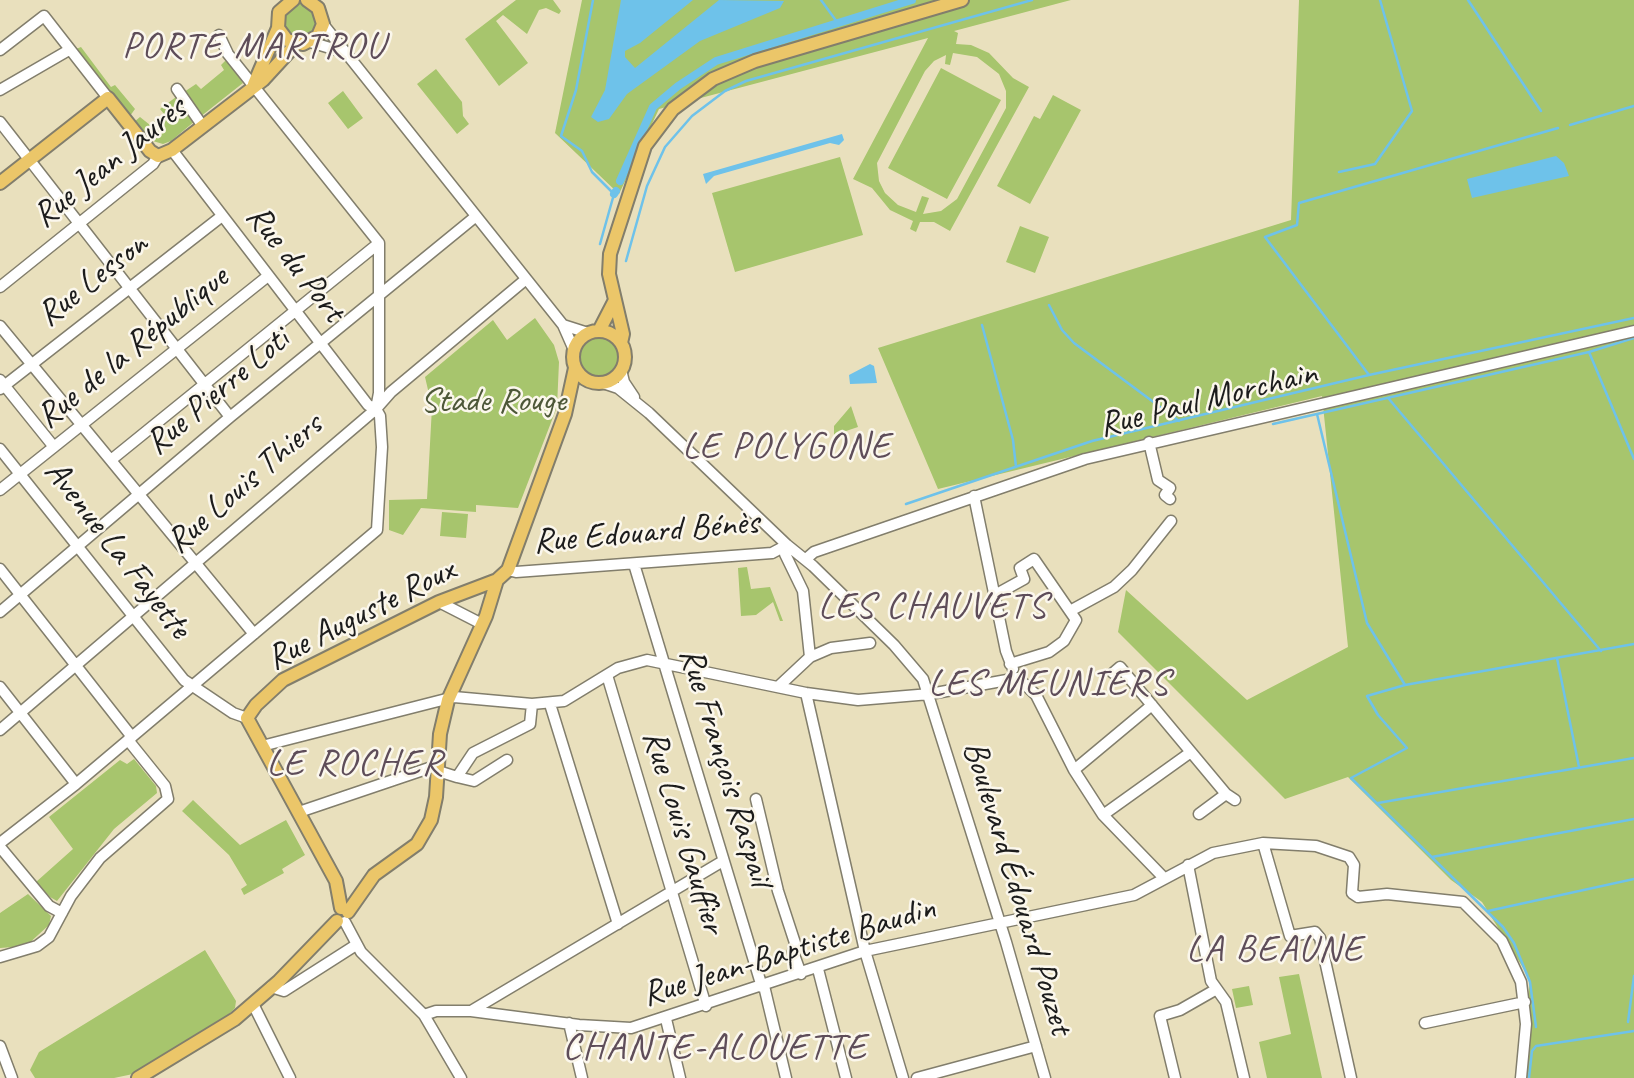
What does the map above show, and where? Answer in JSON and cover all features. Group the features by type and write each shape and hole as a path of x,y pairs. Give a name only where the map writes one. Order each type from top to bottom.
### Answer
{"main road":[{"name":"Rue Jean Jaurès","path":"254,84 278,29 279,12 291,0"},
{"path":"565,414 575,396 596,382 614,377 621,370 625,355 621,343 623,334 614,302 609,262 618,220 645,146 673,109 713,79 755,61 962,0"},
{"path":"933,9 971,0"},
{"path":"278,29 287,40 296,44 310,42 318,36 323,24 321,12 312,2"},
{"name":"Rue Jean Jaurès","path":"158,156 172,150 254,84 273,72 296,44"},
{"path":"0,183 107,98 150,151 158,156"},
{"path":"508,570 565,414 575,368 574,350 594,332 614,302"},
{"path":"594,332 608,332 621,343"},
{"path":"575,368 596,382"},
{"name":"Rue Auguste Roux","path":"247,718 256,705 283,680 439,603 497,580 508,570"},
{"path":"138,1078 235,1019 253,1004 341,916 374,875 417,844 434,810 440,734 448,700 482,624 497,580"},
{"path":"247,718 336,881 341,916"}],"street":[{"path":"0,50 44,16 107,98"},
{"path":"323,24 563,325 574,350"},
{"path":"62,913 49,906 0,845 377,530 382,447 380,416 376,409 379,243 228,54 219,35"},
{"path":"310,42 336,48 354,64"},
{"path":"0,90 69,50"},
{"path":"177,89 202,125"},
{"path":"0,122 230,417"},
{"name":"Rue du Port","path":"172,150 368,405 376,409"},
{"name":"Rue Jean Jaurès","path":"0,286 158,156"},
{"name":"Rue Lesson","path":"1,385 222,215"},
{"name":"Rue Pierre Loti","path":"0,612 230,417 475,217"},
{"path":"111,460 379,243"},
{"name":"Rue de la République","path":"0,490 268,276"},
{"name":"Rue Louis Thiers","path":"0,730 376,409 391,391 525,280"},
{"path":"563,325 594,332"},
{"path":"0,326 254,634"},
{"name":"Rue Paul Morchain","path":"806,559 814,552 974,496 1149,442 1634,331"},
{"name":"Boulevard Édouard Pouzet","path":"621,370 632,394 649,412 787,545 806,559 910,662 930,694 1045,1078"},
{"name":"Boulevard Édouard Pouzet","path":"596,382 618,388 649,412"},
{"path":"1,385 54,447"},
{"path":"1149,442 1158,480 1170,488 1165,495 1170,499"},
{"name":"Avenue La Fayette","path":"0,449 190,686 233,713 247,718"},
{"path":"974,496 1010,664 1017,678 1036,695 1074,770 1103,815 1164,878"},
{"path":"1070,611 1114,587 1132,570 1171,521"},
{"path":"787,545 785,554 803,592 808,618 810,657"},
{"name":"Rue Edouard Bénès","path":"508,570 516,572 772,553 787,545"},
{"path":"995,595 1024,579 1022,565 1034,559 1076,620 1064,641 1044,655 1010,664"},
{"name":"Rue François Raspail","path":"634,564 763,987 786,1078"},
{"path":"0,569 130,738 165,786 168,799 100,858 49,937 37,946 4,956"},
{"path":"439,603 482,624"},
{"path":"779,686 810,657 831,648 870,643"},
{"path":"262,746 454,697 550,704 576,697 631,662 663,661 697,671 806,693 858,700 930,694 1017,678"},
{"path":"1113,673 1120,667 1230,797 1199,814"},
{"name":"Rue Louis Gauffier","path":"607,675 706,1006"},
{"path":"0,687 76,784"},
{"path":"806,693 865,951 903,1078"},
{"path":"457,777 473,754 530,724 533,704"},
{"path":"550,704 618,924"},
{"path":"1074,770 1152,705"},
{"path":"1103,815 1191,752"},
{"path":"299,812 438,768 474,781 507,760"},
{"path":"756,799 778,891 795,943 793,952 801,974"},
{"path":"1263,843 1290,936 1315,932 1320,937 1351,1078"},
{"name":"Rue Jean-Baptiste Baudin","path":"424,1015 436,1011 471,1010 621,1028 666,1019 865,951 1134,895 1188,865 1228,847 1263,843 1316,846 1349,857 1354,865 1352,893 1359,897 1387,894 1463,902 1502,941 1521,982 1525,1002"},
{"path":"471,1010 723,861"},
{"path":"1188,865 1215,990 1227,1002 1244,1078"},
{"path":"341,916 356,945 424,1015 461,1078"},
{"path":"271,987 284,990 356,945"},
{"path":"818,969 846,1078"},
{"path":"1175,1078 1160,1016 1180,1010 1215,990"},
{"path":"1425,1023 1525,1002 1526,1024 1521,1078"},
{"path":"253,1004 290,1078"},
{"path":"666,1019 680,1078"},
{"path":"569,1023 582,1078"},
{"path":"0,1046 12,1078"},
{"path":"917,1078 1036,1046"}],"green space":[{"path":"516,0 553,0 561,11 559,14 546,8 539,10 527,34 503,15 496,21 528,63 499,86 465,39"},
{"path":"582,0 1071,0 954,31 958,33 956,44 971,45 989,53 1013,78 1029,87 950,231 934,222 920,222 916,232 910,229 913,221 890,210 872,188 853,179 928,38 659,109 619,194 555,133","holes":["953,53 977,57 999,74 1006,91 1006,108 957,199 941,211 923,214 929,198 922,196 916,212 898,205 885,193 879,181 877,163 925,71 934,61 946,55 945,64 950,65"]},
{"path":"1299,0 1634,0 1634,1078 1520,1078 1530,979 1482,902 1451,880 1348,777 1285,799 1118,632 1126,590 1247,700 1348,647 1322,396 938,489 878,348 1291,220"},
{"path":"300,4 312,9 317,21 312,33 300,38 288,33 283,21 288,9"},
{"path":"81,47 111,87 115,85 135,109 130,116 76,49"},
{"path":"227,59 243,83 200,117 181,94 196,84 201,89 224,70 221,65"},
{"path":"941,68 1001,100 947,199 888,168"},
{"path":"436,69 462,102 463,116 469,124 457,134 417,84"},
{"path":"343,91 363,118 348,129 328,103"},
{"path":"1053,95 1081,110 1030,204 997,186 1034,116 1040,119"},
{"path":"176,97 195,121 171,141 163,144 146,139 134,122 140,117 150,125 164,114 160,109"},
{"path":"840,157 863,235 735,272 712,193"},
{"path":"1020,226 1049,237 1035,273 1006,262"},
{"name":"Stade Rouge","path":"535,318 554,345 559,362 557,407 518,508 476,505 476,512 421,508 403,535 389,530 389,500 427,499 432,407 425,377 493,320 507,340"},
{"path":"599,334 615,340 621,356 615,372 599,378 583,372 577,356 583,340"},
{"path":"851,406 858,427 834,435 834,426"},
{"path":"442,512 468,514 466,538 440,536"},
{"path":"747,567 751,589 770,587 783,621 780,621 773,602 756,615 741,616 738,568"},
{"path":"134,759 156,786 157,793 114,829 57,901 50,897 36,882 73,849 49,817 120,760 127,764"},
{"path":"193,800 240,845 286,820 305,855 282,869 284,873 244,895 241,889 247,885 229,855 182,811"},
{"path":"28,894 51,916 49,925 26,946 0,948 0,913"},
{"path":"205,950 236,1001 235,1008 225,1018 133,1074 114,1078 35,1078 30,1070 39,1052"},
{"path":"1299,974 1322,1078 1267,1078 1259,1042 1291,1034 1279,977"},
{"path":"1249,986 1253,1005 1236,1008 1232,989"}],"water":[{"path":"621,0 693,0 640,43 625,51 625,57 635,68 719,0 784,1 780,8 700,41 627,94 609,119 598,122 591,117 605,90"},
{"path":"842,134 844,140 839,145 830,143 714,176 706,184 703,174"},
{"path":"1556,156 1564,163 1569,176 1472,198 1467,179"},
{"path":"870,364 874,366 877,383 850,384 849,375"}],"waterway":[{"path":"593,0 576,90 561,136 582,151 592,172 614,194 600,244"},
{"path":"821,0 837,22"},
{"path":"620,181 653,107 678,86 716,61 912,0"},
{"path":"626,261 647,186 665,147 692,116 725,91 746,81 1032,0"},
{"path":"1339,172 1375,164 1412,111 1380,0"},
{"path":"1468,0 1541,111"},
{"path":"1570,125 1634,106"},
{"path":"1369,375 1265,237 1297,225 1299,203 1558,128"},
{"path":"1049,305 1062,330 1074,343 1179,421"},
{"path":"906,504 1092,441 1369,375 1634,318"},
{"path":"982,325 1013,440 1016,467"},
{"path":"1273,424 1589,352 1634,338"},
{"path":"1589,352 1634,459"},
{"path":"1389,399 1601,651"},
{"path":"1317,414 1367,623 1405,685"},
{"path":"1536,1027 1530,982 1514,943 1503,927 1351,778 1407,748 1378,715 1367,696 1405,685 1634,644"},
{"path":"1557,658 1579,767"},
{"path":"1378,803 1634,758"},
{"path":"1432,857 1634,819"},
{"path":"1488,911 1634,879"},
{"path":"1628,1022 1634,976"},
{"path":"1529,1078 1532,1051 1536,1046 1634,1031"}],"district":[{"name":"PORTE MARTROU","path":"254,47"},
{"name":"LE POLYGONE","path":"787,447"},
{"name":"LES CHAUVETS","path":"933,607"},
{"name":"LES MEUNIERS","path":"1049,684"},
{"name":"LE ROCHER","path":"355,764"},
{"name":"LA BEAUNE","path":"1275,950"},
{"name":"CHANTE-ALOUETTE","path":"715,1048"}]}
